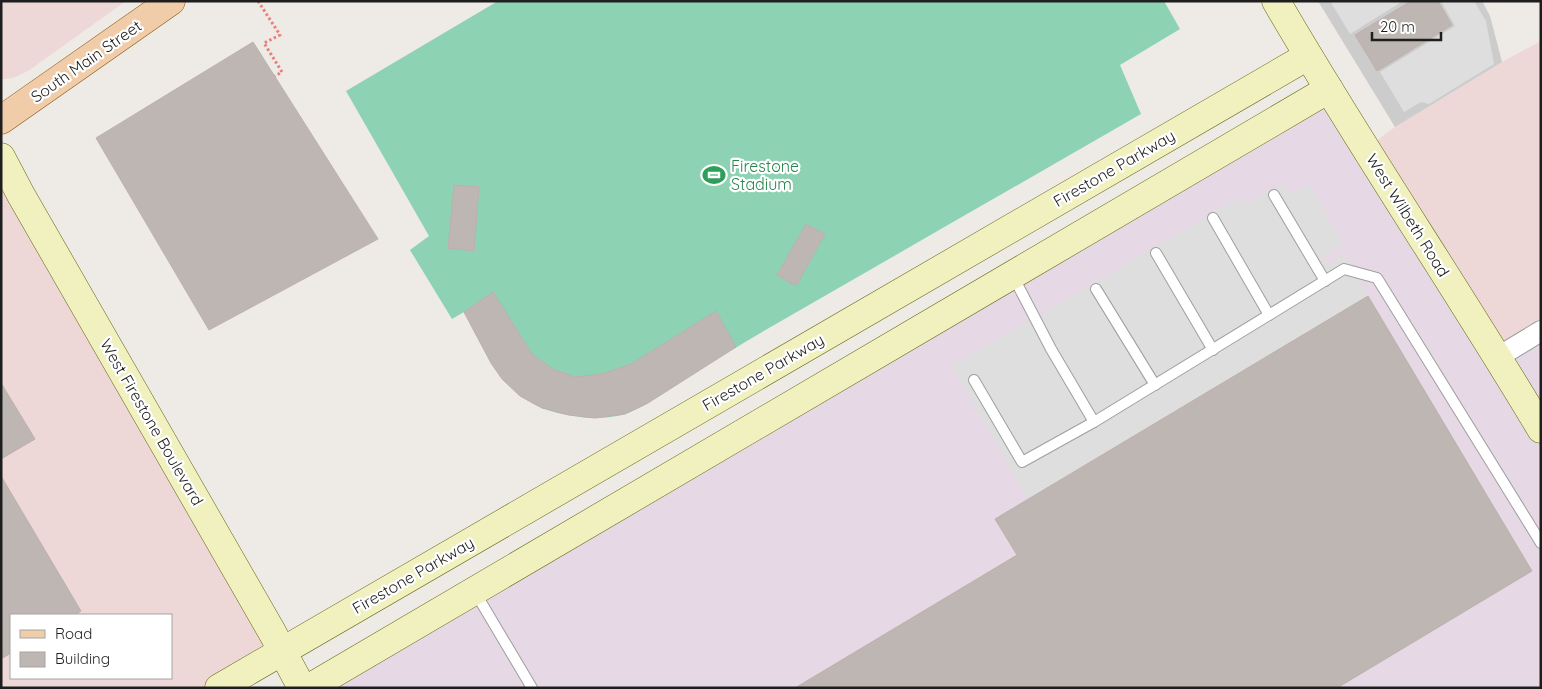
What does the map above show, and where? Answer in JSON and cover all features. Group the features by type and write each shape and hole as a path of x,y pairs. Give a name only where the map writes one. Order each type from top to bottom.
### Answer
{"main road":[{"name":"South Main Street","path":"1,120 171,1"}],"street":[{"name":"West Wilbeth Road","path":"1276,1 1308,56 1541,428"},
{"name":"Firestone Parkway","path":"219,688 1308,56"},
{"path":"309,688 1329,89"},
{"name":"West Firestone Boulevard","path":"1,157 302,688"},
{"path":"1498,357 1541,331"}],"lane":[{"path":"1274,195 1325,281"},
{"path":"1213,218 1269,315"},
{"path":"1156,254 1213,350"},
{"path":"974,380 1022,462 1094,422 1344,269 1377,278 1541,543"},
{"path":"1013,275 1051,349 1094,422"},
{"path":"1096,289 1154,385"},
{"path":"475,590 532,688"}],"path":[{"path":"258,1 280,35 264,43 282,72 275,76"}],"shaded area":[{"path":"1,1 126,1 28,71 13,78 1,79"},
{"path":"1318,1 1482,1 1490,16 1502,62 1395,127"},
{"path":"1330,1 1403,1 1350,34"},
{"path":"1441,1 1474,1 1486,21 1494,64 1429,104 1421,102 1404,112 1380,72 1455,26"},
{"path":"1541,41 1541,331 1498,357 1367,148 1395,127 1502,62"},
{"path":"1329,89 1541,438 1541,688 308,688"},
{"path":"1,157 283,651 219,688 1,688"},
{"path":"1284,185 1289,194 1311,185 1342,244 1322,257 1329,264 1344,254 1368,296 1027,499 952,366 1239,198 1244,204"},
{"path":"1541,331 1541,429 1498,357"}],"green space":[{"name":"Firestone Stadium","path":"498,1 1164,1 1180,29 1120,65 1141,114 757,335 643,406 621,415 592,418 565,415 543,408 525,399 510,387 498,372 464,312 452,319 410,250 429,236 346,91"}],"building":[{"path":"1411,1 1438,1 1452,25 1377,71 1355,35"},
{"path":"253,42 378,239 209,330 96,138"},
{"path":"454,185 479,187 474,251 448,248"},
{"path":"806,224 825,234 796,286 777,275"},
{"path":"493,292 532,354 553,369 575,377 602,374 631,364 716,311 736,347 648,403 625,414 595,418 569,415 542,408 520,396 502,379 491,363 464,312"},
{"path":"1368,296 1532,571 1337,688 795,688 1017,555 995,519"},
{"path":"1,383 35,439 1,459"},
{"path":"1,476 81,611 76,614 10,614 10,654 1,659"}],"place":[{"name":"Firestone Stadium","path":"714,175"}]}
